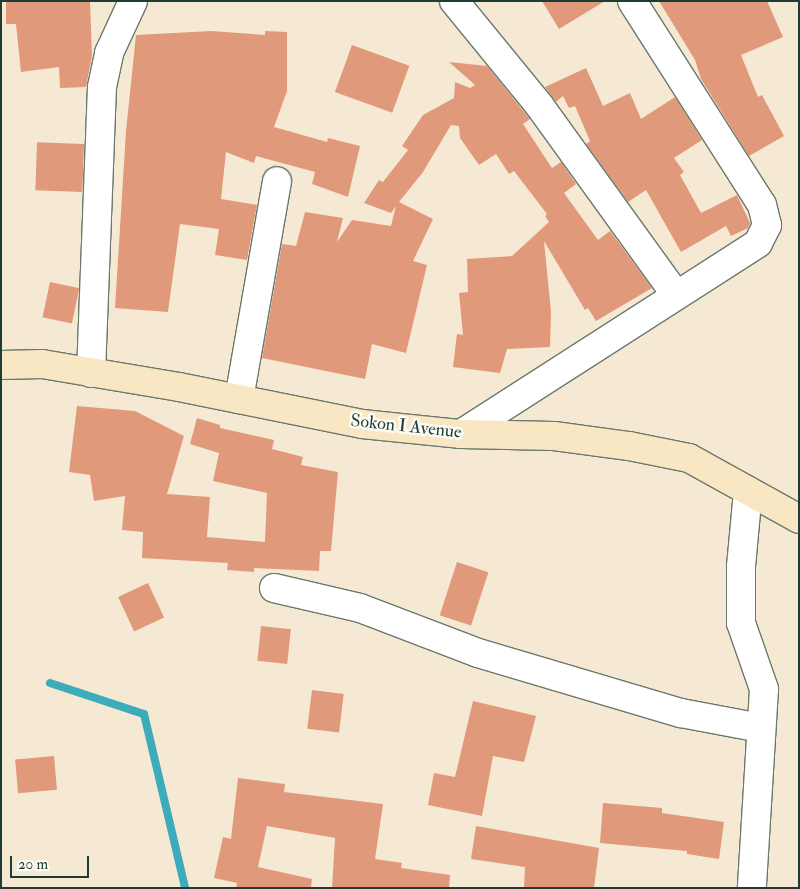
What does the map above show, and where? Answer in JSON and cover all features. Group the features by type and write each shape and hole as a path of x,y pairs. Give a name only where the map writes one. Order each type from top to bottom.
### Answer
{"street":[{"path":"91,373 102,87 112,46 133,1"},
{"path":"454,1 539,104 676,295"},
{"path":"460,434 758,243 768,225 762,205 632,1"},
{"path":"239,399 277,181"},
{"name":"Sokon I Avenue","path":"1,365 42,364 239,399 362,424 460,434 554,436 655,451 689,458 799,519"},
{"path":"748,491 741,567 742,624 764,689 752,888"},
{"path":"274,588 360,608 478,653 682,713 761,728"}],"building":[{"path":"6,1 90,1 92,56 86,87 60,88 59,67 21,72 16,24 6,24"},
{"path":"542,1 605,1 559,29"},
{"path":"659,1 767,1 783,37 741,55 758,97 762,95 784,136 749,156 701,79 695,60"},
{"path":"211,31 265,35 265,31 287,32 287,91 274,127 327,142 328,138 360,146 348,197 312,184 315,172 256,156 254,163 226,152 221,199 257,205 247,260 215,255 219,229 180,224 168,312 115,308 126,131 136,35"},
{"path":"352,45 409,66 392,113 335,92"},
{"path":"449,62 487,66 530,119 523,124 552,168 561,162 576,184 564,193 598,240 610,231 652,288 596,321 588,308 585,310 544,241 551,312 550,347 507,349 500,373 453,367 457,334 463,335 459,293 468,292 467,259 512,256 549,222 545,216 547,214 514,171 509,174 496,154 479,165 460,138 459,126 451,125 423,172 399,202 433,219 413,261 427,265 406,353 372,344 365,379 262,358 282,244 296,246 305,212 343,218 337,242 352,220 391,226 396,206 391,213 364,203 379,180 383,182 408,150 402,146 423,115 454,98 455,82 470,88 475,85"},
{"path":"586,68 603,106 630,93 641,119 675,97 702,140 674,158 684,172 680,175 701,213 737,195 750,223 748,228 731,236 726,226 681,252 646,190 628,202 586,144 590,141 575,106 569,108 563,96 556,102 545,87"},
{"path":"37,142 84,144 82,192 35,190"},
{"path":"50,282 79,288 72,323 43,317"},
{"path":"77,406 135,411 184,436 167,494 210,497 207,537 265,542 267,493 213,481 219,453 190,444 197,418 220,425 220,428 274,440 272,449 303,457 301,465 338,472 331,551 320,551 319,571 254,568 254,572 227,570 228,563 142,558 143,532 122,530 125,496 94,501 90,475 69,472"},
{"path":"457,562 488,572 471,625 440,615"},
{"path":"148,583 164,617 134,631 118,597"},
{"path":"261,626 291,629 287,664 257,661"},
{"path":"312,690 344,694 339,733 307,729"},
{"path":"473,701 536,716 524,762 493,756 482,816 428,805 434,773 455,777"},
{"path":"54,756 57,790 18,793 15,759"},
{"path":"238,778 285,784 284,792 383,804 375,859 402,863 401,868 450,875 449,888 332,888 335,838 267,826 258,867 312,879 311,888 236,888 237,883 214,878 223,837 231,839"},
{"path":"603,803 662,808 662,813 724,822 719,859 687,854 687,851 600,843"},
{"path":"476,826 599,848 594,888 524,888 525,867 471,859"}],"waterway":[{"path":"50,683 144,714 185,888"}]}
